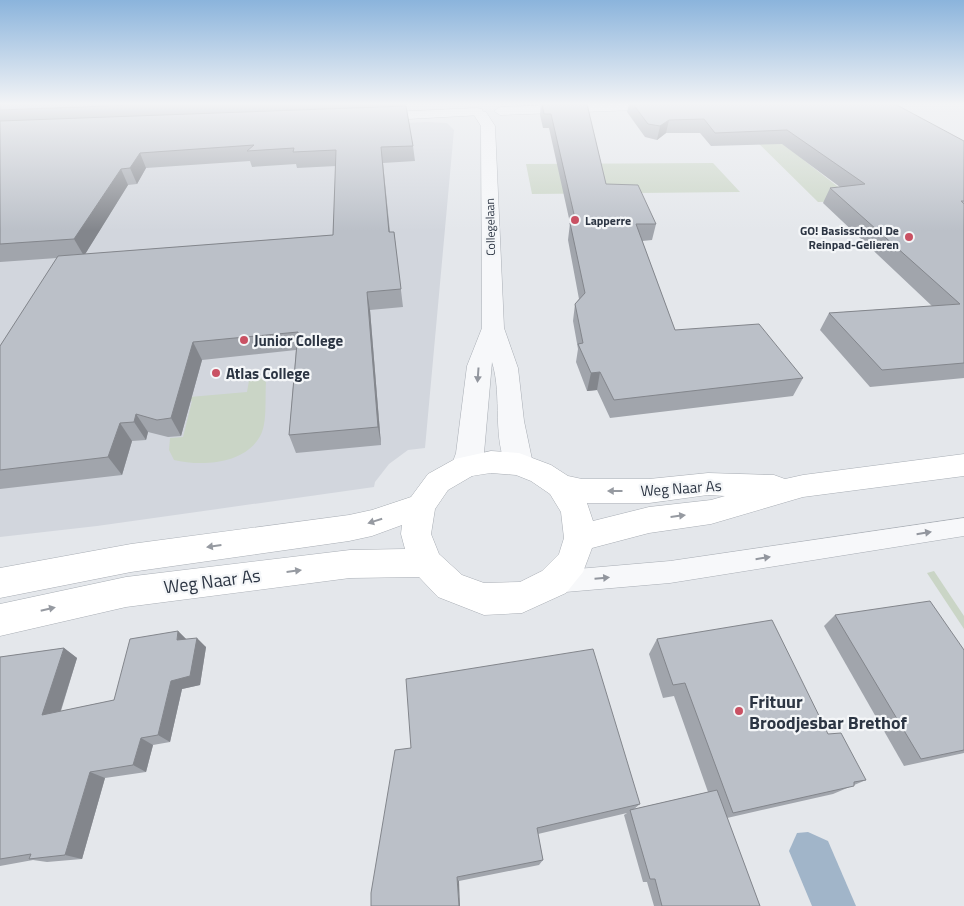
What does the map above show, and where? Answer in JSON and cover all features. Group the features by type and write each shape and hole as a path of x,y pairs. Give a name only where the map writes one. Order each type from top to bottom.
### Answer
{"main road":[{"name":"Weg Naar As","path":"560,486 576,510 580,538 572,562 554,582 522,597 484,599 450,586 426,562 416,534 421,506 438,482 465,467 492,462 519,464 541,473 560,486 582,492 649,491 708,484 803,486"},
{"name":"Weg Naar As","path":"580,538 649,520 711,512 803,486 964,465"},
{"name":"Weg Naar As","path":"0,583 131,558 349,528 372,523 421,506"},
{"name":"Weg Naar As","path":"0,620 126,592 350,564 426,562"}],"street":[{"name":"Collegelaan","path":"489,146 493,328 506,368 511,421 519,464"},
{"name":"Collegelaan","path":"465,467 470,453 479,366 493,328"}],"lane":[{"path":"554,582 670,572 964,527"}],"shaded area":[{"name":"Atlas College","path":"0,146 453,146 425,448 408,450 389,464 375,482 374,487 97,526 0,537"}],"green space":[{"path":"762,146 791,146 805,161 856,201 818,202"},
{"path":"713,163 740,192 532,194 526,164"},
{"path":"250,375 258,376 266,382 265,421 256,443 247,451 224,461 198,463 174,460 169,450 170,438 183,437 192,401 176,402 178,398 247,392"},
{"path":"934,571 964,616 964,629 927,573"}],"water":[{"path":"808,832 828,841 856,906 812,906 789,851 797,833"}],"building":[{"name":"Junior College","path":"0,146 236,146 140,153 130,168 121,169 74,239 0,244"},
{"name":"Junior College","path":"253,146 404,146 381,147 389,232 394,232 401,289 367,292 378,427 289,435 298,332 193,342 171,418 157,420 136,414 134,422 120,423 108,457 0,470 0,346 58,256 333,235 336,150 293,152 294,148 247,151"},
{"path":"558,146 597,146 606,184 638,185 656,224 636,224 675,330 759,324 803,378 614,400 600,372 591,373 578,344 583,343 575,304 585,293 570,223 576,223"},
{"path":"811,146 964,146 964,201 961,201 964,204 964,363 882,370 829,313 960,304 830,188 865,184"},
{"path":"930,601 964,650 964,750 921,759 835,615"},
{"name":"Frituur Broodjesbar Brethof","path":"772,620 828,734 841,733 866,780 854,782 854,786 733,813 685,683 673,685 657,639"},
{"path":"178,631 177,640 197,638 190,676 171,681 158,735 141,738 133,765 90,772 65,855 29,859 31,854 0,859 0,657 64,648 42,715 114,700 130,639"},
{"path":"593,649 640,804 537,828 543,860 457,877 459,906 371,906 371,893 395,750 411,748 406,679"},
{"path":"717,790 760,906 662,906 655,879 650,879 630,810"}],"place":[{"name":"Lapperre","path":"575,220"},
{"name":"GO! Basisschool De Reinpad-Gelieren","path":"909,237"},
{"name":"Junior College","path":"244,340"},
{"name":"Atlas College","path":"216,373"},
{"name":"Frituur Broodjesbar Brethof","path":"739,711"}]}
